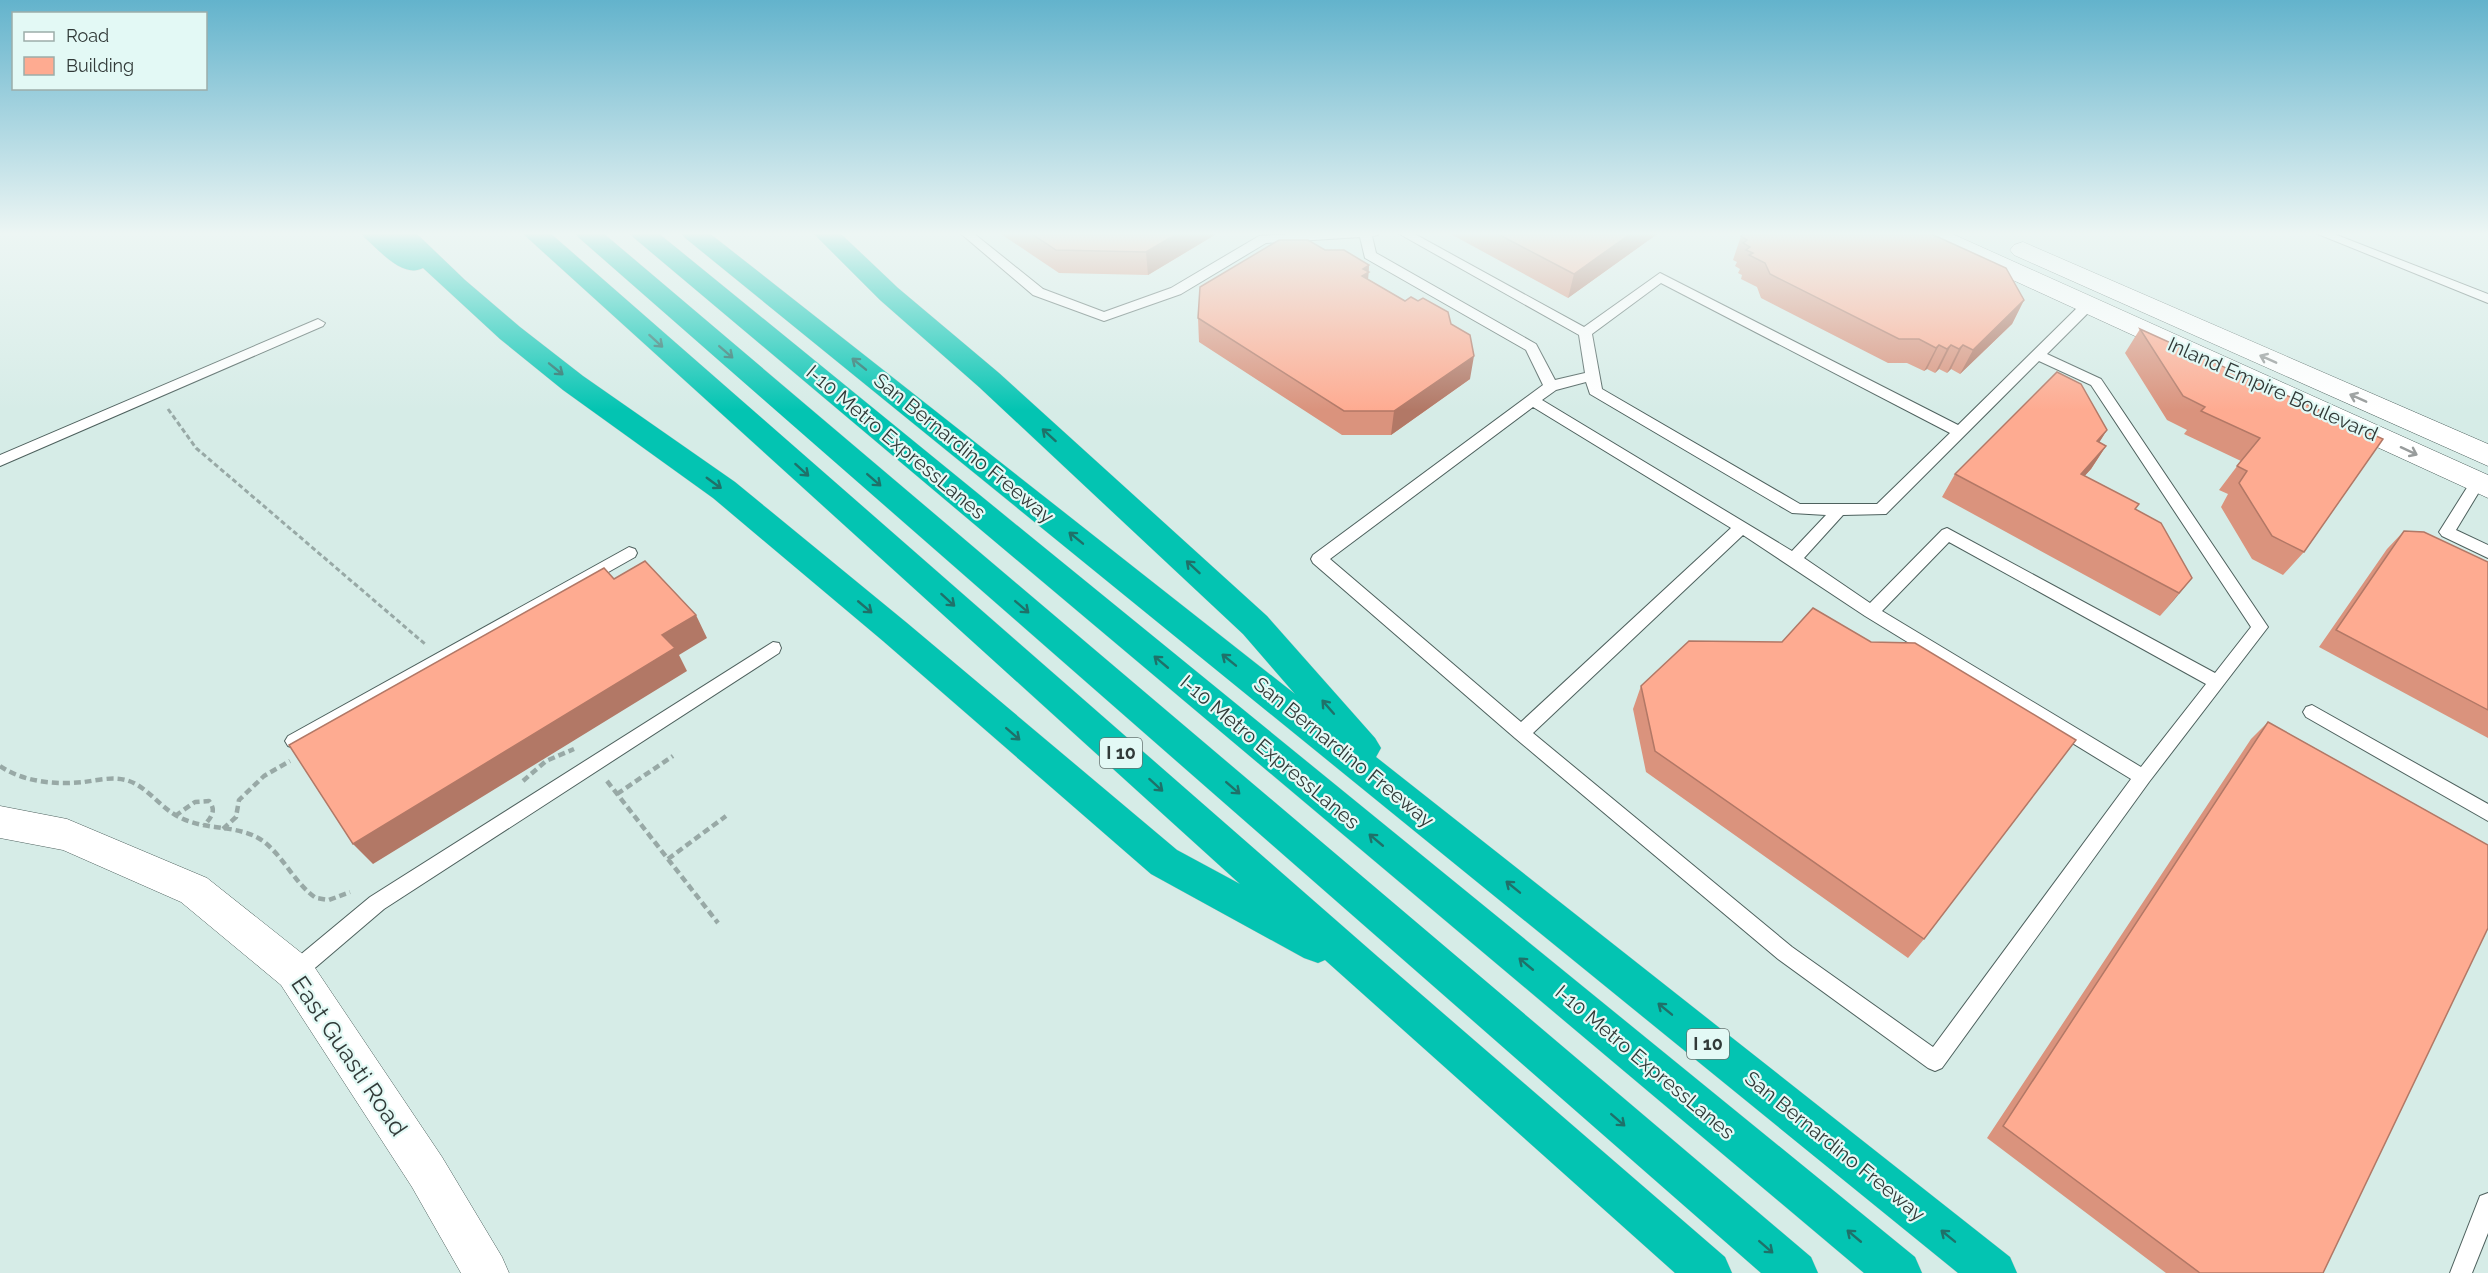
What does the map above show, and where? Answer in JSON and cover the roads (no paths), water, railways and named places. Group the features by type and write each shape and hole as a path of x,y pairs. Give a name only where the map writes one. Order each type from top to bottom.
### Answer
{"highway":[{"path":"463,291 573,382 724,490 895,632 1164,862 1364,970"},
{"name":"I 10","path":"601,291 1364,970 1709,1273"},
{"name":"I-10 Metro ExpressLanes","path":"655,291 1795,1273"},
{"name":"I-10 Metro ExpressLanes","path":"714,291 1899,1273"},
{"name":"San Bernardino Freeway","path":"767,291 1994,1273"},
{"path":"886,291 989,380 1255,625 1422,814"}],"main road":[{"name":"Inland Empire Boulevard","path":"2058,291 2485,475"},
{"name":"Inland Empire Boulevard","path":"2105,291 2485,475"},
{"name":"East Guasti Road","path":"0,822 67,835 194,890 295,972 427,1172 486,1273"}],"lane":[{"path":"1037,291 1104,317 1175,291"},
{"path":"1434,291 1532,347 1551,386"},
{"path":"1510,291 1585,333"},
{"path":"1585,333 1641,291"},
{"path":"1688,291 1960,432"},
{"path":"2469,291 2488,299"},
{"path":"1585,333 1595,391 1797,508 1881,510 2088,305"},
{"path":"0,461 318,324"},
{"path":"1593,376 1551,386 1319,559 1521,733 1785,953 1935,1061 2143,777 2260,627 2096,382 2038,355"},
{"path":"1532,400 1794,559 1871,612 2143,777"},
{"path":"2485,475 2447,532 2488,552"},
{"path":"1794,559 1839,510"},
{"path":"1521,733 1742,527"},
{"path":"1871,612 1947,534 2217,682"},
{"path":"294,741 629,553"},
{"path":"295,972 377,903 772,648"},
{"path":"2312,712 2488,813"},
{"path":"2460,1273 2488,1204"}]}
